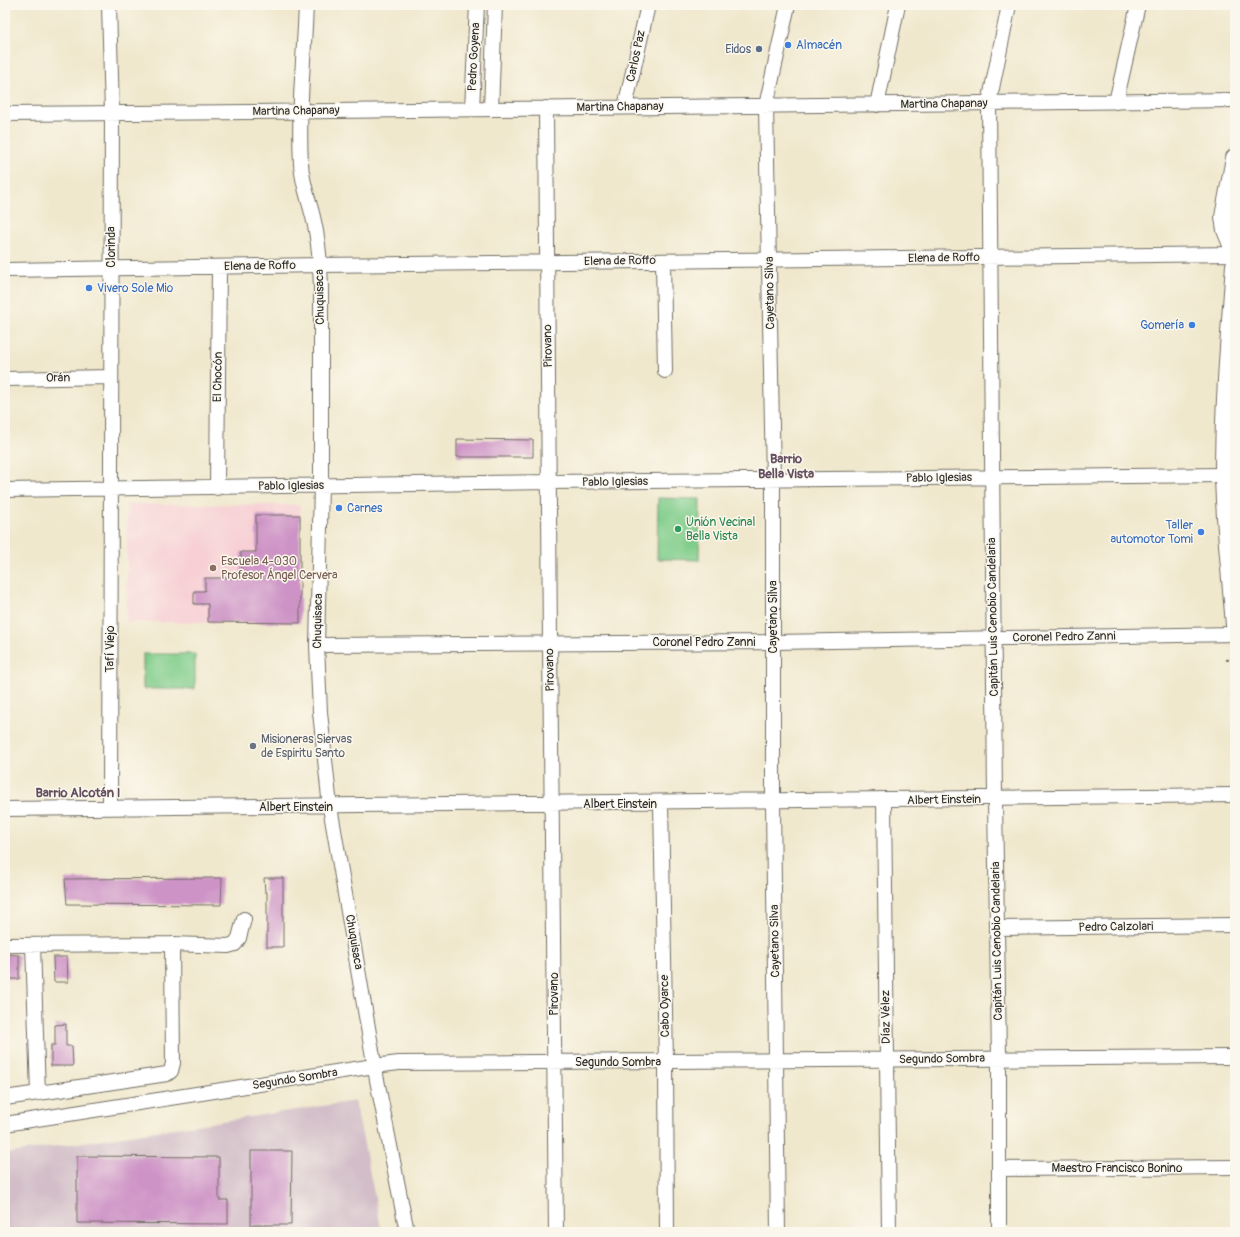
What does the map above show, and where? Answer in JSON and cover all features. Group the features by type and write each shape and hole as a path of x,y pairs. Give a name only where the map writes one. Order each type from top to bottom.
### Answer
{"main road":[{"path":"1235,158 1224,217 1226,230 1235,253"},
{"path":"1235,265 1226,386 1224,475 1235,625"}],"street":[{"name":"Clorinda","path":"109,5 112,113 110,489"},
{"name":"Chuquisaca","path":"306,5 301,111 302,174 317,233 320,265 321,486 317,645 320,712 330,807 374,1066 407,1232"},
{"name":"Pedro Goyena","path":"472,109 477,5"},
{"name":"Pedro Goyena","path":"491,109 495,5"},
{"name":"Carlos Paz","path":"625,107 648,5"},
{"name":"Cayetano Silva","path":"778,1232 773,802 773,480 766,106 788,5"},
{"path":"877,104 898,5"},
{"name":"Capitán Luis Cenobio Candelaria","path":"999,1232 999,1058 996,928 989,103 1009,5"},
{"path":"1116,102 1138,5"},
{"name":"Martina Chapanay","path":"5,114 1235,100"},
{"name":"Pirovano","path":"546,108 556,1232"},
{"name":"Elena de Roffo","path":"5,270 1235,253"},
{"path":"663,261 665,370"},
{"name":"El Chocón","path":"217,488 219,267"},
{"name":"Orán","path":"5,378 111,377"},
{"name":"Pablo Iglesias","path":"5,490 549,482 1224,475"},
{"name":"Tafí Viejo","path":"110,489 110,808"},
{"name":"Coronel Pedro Zanni","path":"317,645 550,642 774,642 1235,634"},
{"name":"Albert Einstein","path":"5,809 884,802 1235,795"},
{"name":"Díaz Vélez","path":"884,802 889,1232"},
{"name":"Cabo Oyarce","path":"661,804 666,1062 666,1232"},
{"path":"5,945 172,944 228,946 235,944 239,938 244,919"},
{"name":"Pedro Calzolari","path":"996,928 1235,925"},
{"path":"5,1098 167,1074 171,1071 173,1063 172,944"},
{"path":"34,945 38,1093"},
{"name":"Segundo Sombra","path":"5,1124 399,1063 1235,1057"},
{"name":"Maestro Francisco Bonino","path":"999,1169 1235,1167"}],"path":[{"path":"1226,660 1235,659"}],"shaded area":[{"name":"Escuela 4-030 Profesor Ángel Cervera","path":"127,504 300,505 300,623 127,622"},
{"path":"355,1101 382,1232 5,1232 5,1154"}],"green space":[{"name":"Unión Vecinal Bella Vista","path":"658,498 700,499 699,560 657,559"},
{"path":"143,654 195,654 195,689 143,689"}],"building":[{"path":"457,439 533,440 533,457 457,457"},
{"path":"256,515 300,515 300,623 208,622 208,604 194,604 194,591 205,591 205,578 241,578 241,552 256,552"},
{"path":"222,878 221,905 67,904 65,879"},
{"path":"264,878 283,878 283,947 267,947 267,892 265,892"},
{"path":"5,954 19,955 19,979 7,979 7,972 5,972"},
{"path":"53,957 67,957 68,982 54,982"},
{"path":"66,1024 66,1046 72,1046 73,1066 51,1066 51,1045 55,1045 55,1025"},
{"path":"251,1151 292,1151 291,1225 251,1225"},
{"path":"77,1156 219,1157 219,1200 228,1200 228,1224 77,1223"}],"place":[{"name":"Almacén","path":"788,45"},
{"name":"Eidos","path":"759,49"},
{"name":"Vivero Sole Mio","path":"89,288"},
{"name":"Gomería","path":"1192,325"},
{"name":"Carnes","path":"339,508"},
{"name":"Unión Vecinal Bella Vista","path":"678,529"},
{"name":"Taller automotor Tomi","path":"1201,532"},
{"name":"Escuela 4-030 Profesor Ángel Cervera","path":"213,568"},
{"name":"Misioneras Siervas de Espiritu Santo","path":"253,746"}],"district":[{"name":"Barrio Bella Vista","path":"786,466"},
{"name":"Barrio Alcotán I","path":"78,793"}]}
